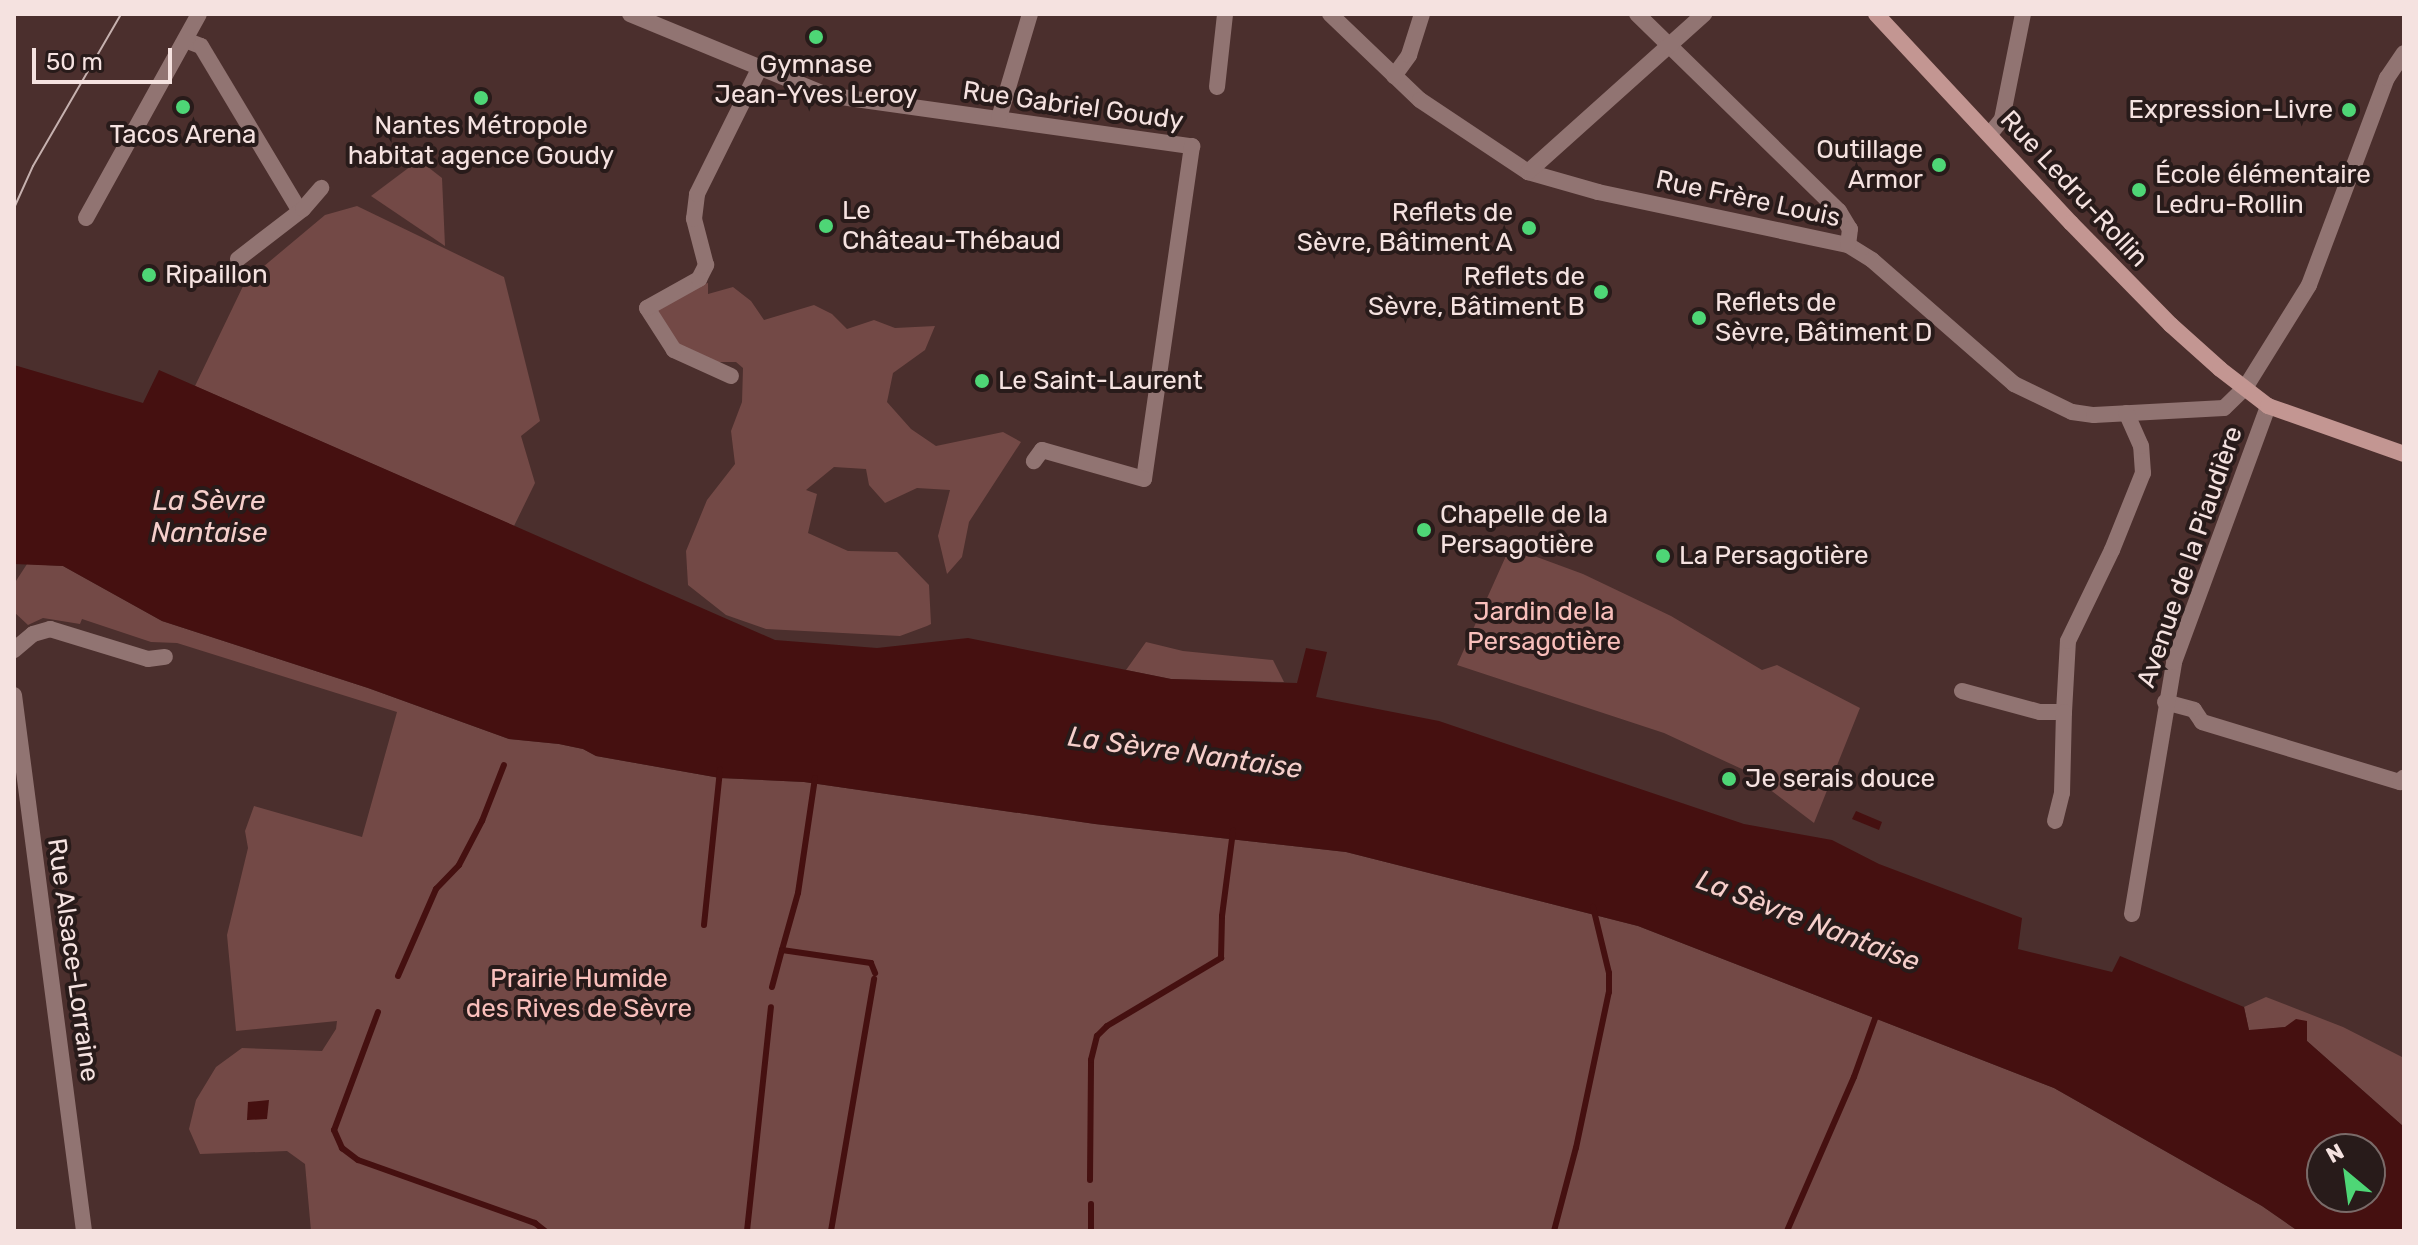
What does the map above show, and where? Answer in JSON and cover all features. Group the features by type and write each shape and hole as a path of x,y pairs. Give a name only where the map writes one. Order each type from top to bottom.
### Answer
{"main road":[{"name":"Rue Ledru-Rollin","path":"1876,14 2171,325 2245,388 2268,406 2404,454"}],"street":[{"path":"86,218 199,14"},
{"name":"Rue Gabriel Goudy","path":"630,14 807,89 847,99 1192,146 1144,479 1042,450 1034,461"},
{"path":"999,118 1030,14"},
{"path":"1217,87 1225,14"},
{"name":"Rue Frère Louis","path":"1330,14 1420,100 1528,172 1627,199 1848,245 1872,260 2014,384 2072,412 2126,413 2224,408 2245,388"},
{"path":"1394,76 1409,55 1422,14"},
{"path":"1637,14 1839,211 1850,229 1848,245"},
{"path":"1528,172 1704,14"},
{"path":"1990,134 2002,119 2023,14"},
{"path":"185,40 201,46 299,210"},
{"path":"2245,388 2309,285 2387,78 2404,53"},
{"path":"731,376 674,350 647,308 699,279 706,265 694,219 697,194 759,69"},
{"path":"238,259 299,210 321,188"},
{"name":"Avenue de la Piaudière","path":"2132,914 2165,702 2208,563 2268,406"},
{"path":"2055,821 2062,793 2068,641 2112,550 2143,473 2141,446 2126,413"},
{"path":"14,650 33,634 50,629 148,659 165,657"},
{"path":"1962,691 2040,712 2064,712"},
{"name":"Rue Alsace-Lorraine","path":"14,695 18,757 84,1231"},
{"path":"2165,702 2194,710 2202,722 2400,782 2404,777"}],"green space":[{"path":"419,160 442,178 445,246 371,196"},
{"path":"357,206 504,277 540,421 521,436 535,483 514,526 195,386 245,282 325,215"},
{"path":"708,283 708,294 733,287 751,301 764,320 814,305 832,314 847,329 874,320 895,328 935,326 925,350 893,373 887,402 911,429 936,446 1003,432 1021,442 969,522 962,557 947,574 938,536 950,490 917,488 885,503 869,485 866,469 834,467 806,490 817,494 808,533 848,551 897,552 929,585 931,624 900,636 766,629 726,615 688,585 686,551 707,500 735,464 731,431 742,402 743,368 736,362 688,362 653,312 677,290"},
{"name":"Jardin de la Persagotière","path":"1510,547 1583,574 1671,616 1762,670 1777,665 1860,708 1814,823 1744,770 1664,733 1457,665"},
{"name":"Prairie Humide des Rives de Sèvre","path":"27,564 63,566 162,621 368,688 509,739 559,744 583,749 596,756 720,778 804,782 1095,824 1346,852 1638,926 2054,1088 2262,1206 2298,1231 311,1231 305,1164 287,1151 200,1154 189,1129 196,1100 216,1067 242,1048 322,1051 336,1029 337,1021 236,1031 227,935 248,848 245,831 254,806 362,837 397,712 177,643 151,642 82,619 80,624 43,618 28,625 14,612 14,584"},
{"path":"1146,642 1183,651 1273,660 1284,682 1171,679 1126,670"},
{"path":"2266,997 2343,1027 2404,1058 2404,1127 2307,1041 2285,1027 2249,1031 2244,1007"}],"water":[{"name":"La Sèvre Nantaise","path":"14,365 143,403 159,370 775,640 877,648 968,638 1171,679 1297,683 1306,648 1327,652 1316,697 1439,721 1744,824 1832,840 1879,864 2022,918 2018,949 2112,972 2120,956 2244,1007 2249,1030 2285,1027 2296,1019 2307,1021 2307,1041 2404,1127 2404,1231 2298,1231 2262,1206 2054,1088 1638,926 1346,852 1095,824 804,782 720,778 596,756 583,749 559,744 509,739 368,688 162,621 63,566 14,564"},
{"path":"1856,811 1882,822 1879,830 1852,819"},
{"path":"269,1100 267,1119 247,1120 248,1102"}],"waterway":[{"path":"398,976 436,889 459,865 482,821 504,765"},
{"path":"704,925 720,770"},
{"path":"815,778 798,893 782,950 871,963 875,973"},
{"path":"1090,1180 1091,1060 1097,1036 1107,1026 1221,958 1222,916 1233,831"},
{"path":"1554,1231 1576,1148 1609,992 1609,973 1593,907"},
{"path":"772,987 782,950"},
{"path":"831,1231 874,979"},
{"path":"747,1231 771,1007"},
{"path":"378,1012 334,1130 342,1148 358,1160 535,1223 545,1231"},
{"path":"1787,1231 1854,1077 1877,1013"},
{"path":"1091,1204 1091,1231"}],"tram line":[{"path":"14,208 33,166 121,14"}],"place":[{"name":"Gymnase Jean-Yves Leroy","path":"816,37"},
{"name":"Nantes Métropole habitat agence Goudy","path":"481,98"},
{"name":"Tacos Arena","path":"183,107"},
{"name":"Expression-Livre","path":"2349,110"},
{"name":"Outillage Armor","path":"1939,165"},
{"name":"École élémentaire Ledru-Rollin","path":"2139,190"},
{"name":"Le Château-Thébaud","path":"826,226"},
{"name":"Reflets de Sèvre, Bâtiment A","path":"1529,228"},
{"name":"Ripaillon","path":"149,275"},
{"name":"Reflets de Sèvre, Bâtiment B","path":"1601,292"},
{"name":"Reflets de Sèvre, Bâtiment D","path":"1699,318"},
{"name":"Le Saint-Laurent","path":"982,381"},
{"name":"Chapelle de la Persagotière","path":"1424,530"},
{"name":"La Persagotière","path":"1663,556"},
{"name":"Je serais douce","path":"1729,779"}]}
